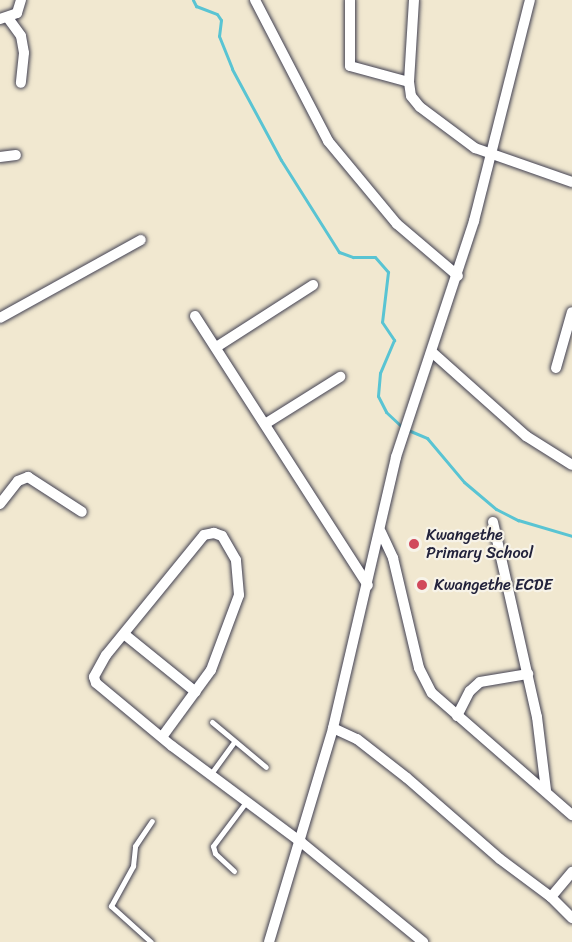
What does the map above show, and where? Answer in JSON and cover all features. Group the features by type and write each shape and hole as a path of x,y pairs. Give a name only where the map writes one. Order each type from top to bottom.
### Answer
{"street":[{"path":"21,0 17,14 4,19 21,36 24,53 21,83"},
{"path":"255,0 328,141 397,224 458,276"},
{"path":"350,0 350,66 409,82"},
{"path":"414,0 409,82 411,96 420,107 460,139 493,155 572,182"},
{"path":"269,942 301,842 333,728 381,532 396,457 458,276 493,155 530,0"},
{"path":"0,157 16,155"},
{"path":"0,318 141,240"},
{"path":"218,346 313,285"},
{"path":"556,368 572,312"},
{"path":"195,316 218,346 368,585"},
{"path":"433,353 526,436 572,465"},
{"path":"265,424 340,377"},
{"path":"0,504 18,481 28,477 82,512"},
{"path":"493,522 528,674 546,790"},
{"path":"381,532 393,558 425,682 457,716 546,790 572,815"},
{"path":"162,737 211,670 239,595 236,560 222,536 204,535 94,671 94,677 162,737 301,842 423,942"},
{"path":"124,634 196,692"},
{"path":"457,716 470,691 480,682 528,674"},
{"path":"333,728 374,752 551,897 572,918"},
{"path":"551,897 572,872"}],"lane":[{"path":"212,722 233,743 266,767"},
{"path":"210,775 233,743"},
{"path":"234,871 215,853 213,846 246,802"},
{"path":"151,942 111,906 112,898 133,866 135,846 152,821"}],"waterway":[{"path":"193,0 196,6 217,14 221,20 219,36 232,69 281,160 339,252 353,257 375,257 388,272 382,322 394,340 380,373 378,396 386,412 402,427"},
{"path":"408,430 427,438 464,482 496,509 518,520 572,536"}],"place":[{"name":"Kwangethe Primary School","path":"414,544"},
{"name":"Kwangethe ECDE","path":"422,585"}]}
